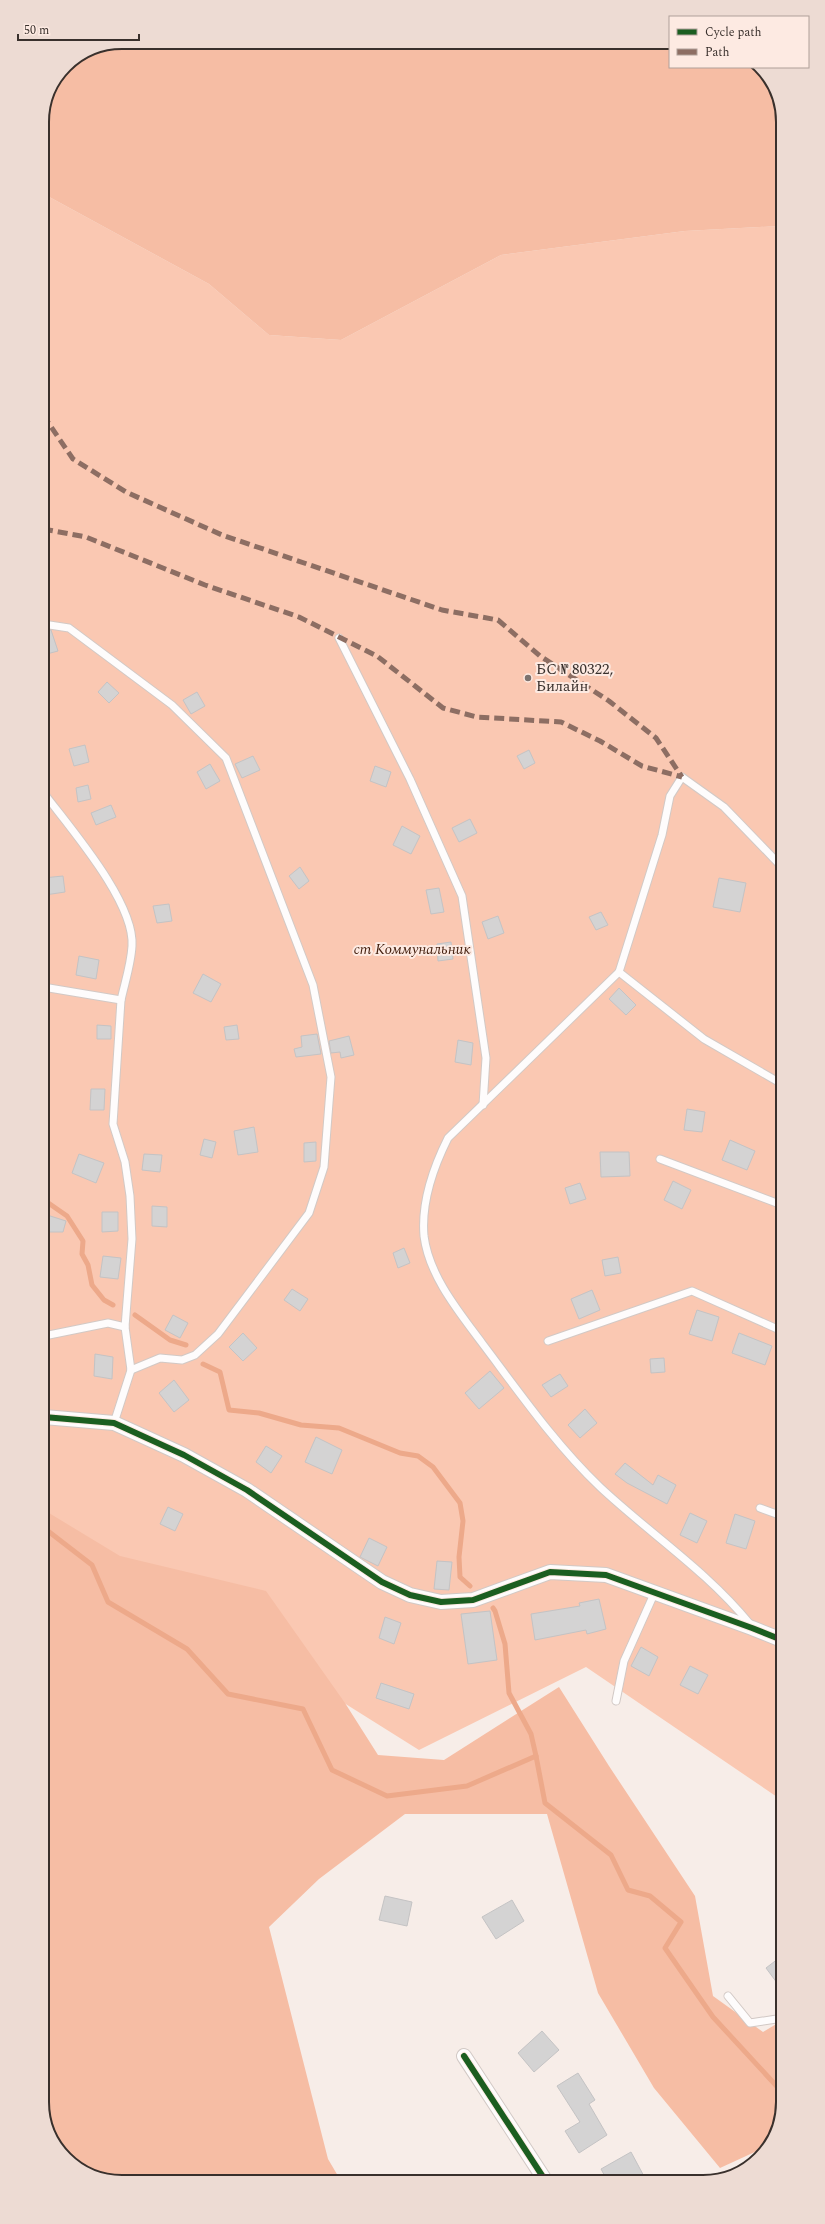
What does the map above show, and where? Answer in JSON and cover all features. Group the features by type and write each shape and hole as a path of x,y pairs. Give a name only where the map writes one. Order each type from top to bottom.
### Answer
{"street":[{"path":"49,1417 114,1423 184,1455 247,1490 382,1582 410,1596 441,1602 473,1600 550,1572 606,1575 654,1594 776,1638"},
{"path":"464,2056 542,2175"}],"lane":[{"path":"49,625 69,628 172,705 226,758 313,986 331,1077 324,1167 309,1213 218,1334 195,1355 182,1360 160,1358 131,1370"},
{"path":"339,638 410,779 462,896 486,1058 483,1105"},
{"path":"752,1628 729,1598 599,1486 546,1428 472,1329 435,1273 424,1236 426,1199 434,1167 448,1138 619,972 662,835 670,796 682,777 724,807 776,861"},
{"path":"49,800 116,892 129,919 132,945 121,1000 113,1124 126,1162 130,1196 132,1239 125,1327 131,1370 114,1423"},
{"path":"619,972 704,1039 776,1081"},
{"path":"49,988 121,1000"},
{"path":"660,1159 776,1203"},
{"path":"548,1341 692,1291 776,1328"},
{"path":"49,1335 108,1323 125,1327"},
{"path":"760,1508 776,1514"},
{"path":"616,1701 624,1661 654,1594"},
{"path":"728,1996 750,2023 776,2019"}],"green space":[{"name":"ст Коммунальник","path":"49,197 209,284 269,335 341,340 501,255 685,231 776,226 776,1796 586,1667 419,1750 49,1518"}],"shaded area":[{"path":"122,49 669,49 669,68 752,68 764,81 774,103 776,122 776,226 685,231 501,255 341,340 269,335 209,284 49,197 49,117 51,103 61,81 81,61 103,51"},
{"path":"49,1513 120,1556 266,1591 345,1703 378,1755 444,1760 559,1687 695,1896 713,1996 763,2032 776,2024 776,2102 774,2121 769,2134 757,2151 720,2168 654,2088 598,1993 547,1814 405,1814 319,1879 269,1927 328,2159 337,2175 108,2174 90,2168 70,2154 61,2143 51,2121 49,2102"}],"building":[{"path":"49,630 51,630 58,651 49,653"},
{"path":"107,682 119,693 109,703 98,692"},
{"path":"197,692 205,706 191,714 183,700"},
{"path":"85,745 89,762 74,766 69,749"},
{"path":"529,750 535,763 524,769 517,756"},
{"path":"253,756 260,770 242,778 235,764"},
{"path":"210,764 220,781 206,789 197,772"},
{"path":"375,766 391,772 386,787 370,781"},
{"path":"88,785 91,799 78,802 76,788"},
{"path":"111,805 116,817 96,825 91,813"},
{"path":"470,819 477,833 459,842 452,828"},
{"path":"402,826 420,836 411,854 393,845"},
{"path":"300,867 309,881 299,889 289,876"},
{"path":"63,876 65,892 49,894 49,877"},
{"path":"719,878 746,883 740,912 713,907"},
{"path":"439,888 444,912 431,914 426,890"},
{"path":"169,904 172,921 157,923 153,906"},
{"path":"601,912 608,925 596,930 589,917"},
{"path":"498,916 504,933 488,939 482,922"},
{"path":"451,942 453,959 438,961 437,944"},
{"path":"79,956 99,960 96,979 76,975"},
{"path":"203,974 221,984 211,1002 193,993"},
{"path":"619,988 636,1005 626,1015 609,999"},
{"path":"97,1025 111,1026 111,1039 97,1039"},
{"path":"237,1025 239,1039 226,1040 224,1027"},
{"path":"317,1034 321,1054 296,1057 294,1049 302,1047 301,1036"},
{"path":"349,1036 354,1055 341,1058 340,1052 331,1053 329,1041"},
{"path":"458,1040 473,1043 471,1065 455,1062"},
{"path":"91,1089 105,1089 104,1110 90,1110"},
{"path":"687,1109 705,1112 702,1132 684,1130"},
{"path":"254,1127 258,1152 238,1155 234,1131"},
{"path":"204,1139 216,1142 212,1158 200,1155"},
{"path":"730,1140 755,1151 747,1170 722,1160"},
{"path":"316,1142 316,1161 304,1162 304,1143"},
{"path":"600,1152 629,1152 630,1176 601,1177"},
{"path":"79,1154 104,1163 96,1183 72,1173"},
{"path":"144,1154 162,1155 160,1172 142,1170"},
{"path":"673,1181 691,1190 682,1209 664,1200"},
{"path":"580,1183 586,1199 570,1204 565,1188"},
{"path":"152,1206 167,1207 167,1227 152,1226"},
{"path":"102,1212 118,1212 118,1231 102,1232"},
{"path":"49,1216 66,1221 63,1232 49,1232"},
{"path":"404,1248 410,1263 398,1268 393,1253"},
{"path":"103,1256 121,1258 118,1279 100,1277"},
{"path":"618,1257 621,1273 605,1276 602,1260"},
{"path":"292,1289 308,1299 300,1311 284,1300"},
{"path":"592,1290 600,1310 579,1319 571,1299"},
{"path":"697,1310 719,1317 712,1341 689,1334"},
{"path":"173,1315 188,1323 180,1338 165,1330"},
{"path":"243,1333 257,1348 243,1361 229,1347"},
{"path":"739,1333 772,1346 765,1365 732,1353"},
{"path":"95,1354 113,1357 112,1379 94,1376"},
{"path":"664,1358 665,1372 651,1373 650,1359"},
{"path":"490,1371 504,1388 479,1409 465,1393"},
{"path":"560,1374 568,1386 551,1397 542,1385"},
{"path":"174,1380 189,1400 174,1412 159,1393"},
{"path":"585,1409 597,1423 580,1438 568,1425"},
{"path":"316,1437 342,1450 332,1474 305,1462"},
{"path":"266,1446 282,1456 271,1473 256,1462"},
{"path":"625,1463 653,1485 658,1475 676,1485 667,1504 627,1483 615,1474"},
{"path":"168,1507 183,1514 175,1531 160,1524"},
{"path":"690,1513 707,1521 697,1543 680,1535"},
{"path":"735,1514 755,1521 746,1549 726,1543"},
{"path":"369,1538 387,1547 378,1566 360,1557"},
{"path":"437,1561 452,1562 449,1590 434,1589"},
{"path":"599,1599 606,1629 587,1634 586,1630 535,1640 531,1614 580,1606 579,1603"},
{"path":"490,1611 497,1660 468,1664 461,1614"},
{"path":"385,1617 401,1623 394,1644 379,1638"},
{"path":"641,1647 658,1657 649,1676 631,1666"},
{"path":"690,1666 708,1675 698,1694 680,1685"},
{"path":"381,1683 414,1694 409,1709 376,1698"},
{"path":"385,1896 412,1902 407,1926 379,1920"},
{"path":"512,1900 524,1921 496,1939 482,1917"},
{"path":"776,1960 776,1982 766,1968"},
{"path":"542,2031 559,2050 534,2072 518,2053"},
{"path":"578,2073 595,2100 589,2104 607,2135 579,2153 565,2131 580,2122 557,2086"},
{"path":"631,2152 643,2175 604,2175 601,2169"}],"waterway":[{"path":"49,1203 67,1216 83,1241 82,1254 88,1265 92,1285 104,1300 113,1305"},
{"path":"135,1315 170,1340 186,1345"},
{"path":"203,1364 220,1372 229,1410 259,1413 301,1425 339,1428 400,1453 418,1456 433,1467 460,1503 463,1521 459,1557 460,1577 470,1586"},
{"path":"49,1532 92,1565 108,1602 187,1649 228,1694 303,1709 332,1770 387,1796 467,1786 536,1756 545,1803 611,1855 628,1890 650,1896 681,1922 665,1948 713,2017 776,2085"},
{"path":"493,1608 505,1644 509,1693 531,1734 536,1756"}],"marked path":[{"path":"49,424 73,459 126,492 222,535 442,610 498,620 540,656 609,701 656,738 682,777"},
{"path":"49,530 86,537 205,585 299,617 377,656 443,708 477,717 561,722 600,741 642,766 682,777"}],"cycle path":[{"path":"49,1417 114,1423 184,1455 247,1490 382,1582 410,1595 441,1602 473,1600 550,1572 606,1575 776,1638"},
{"path":"464,2056 542,2175"}],"place":[{"name":"БС № 80322, Билайн","path":"528,678"}]}
